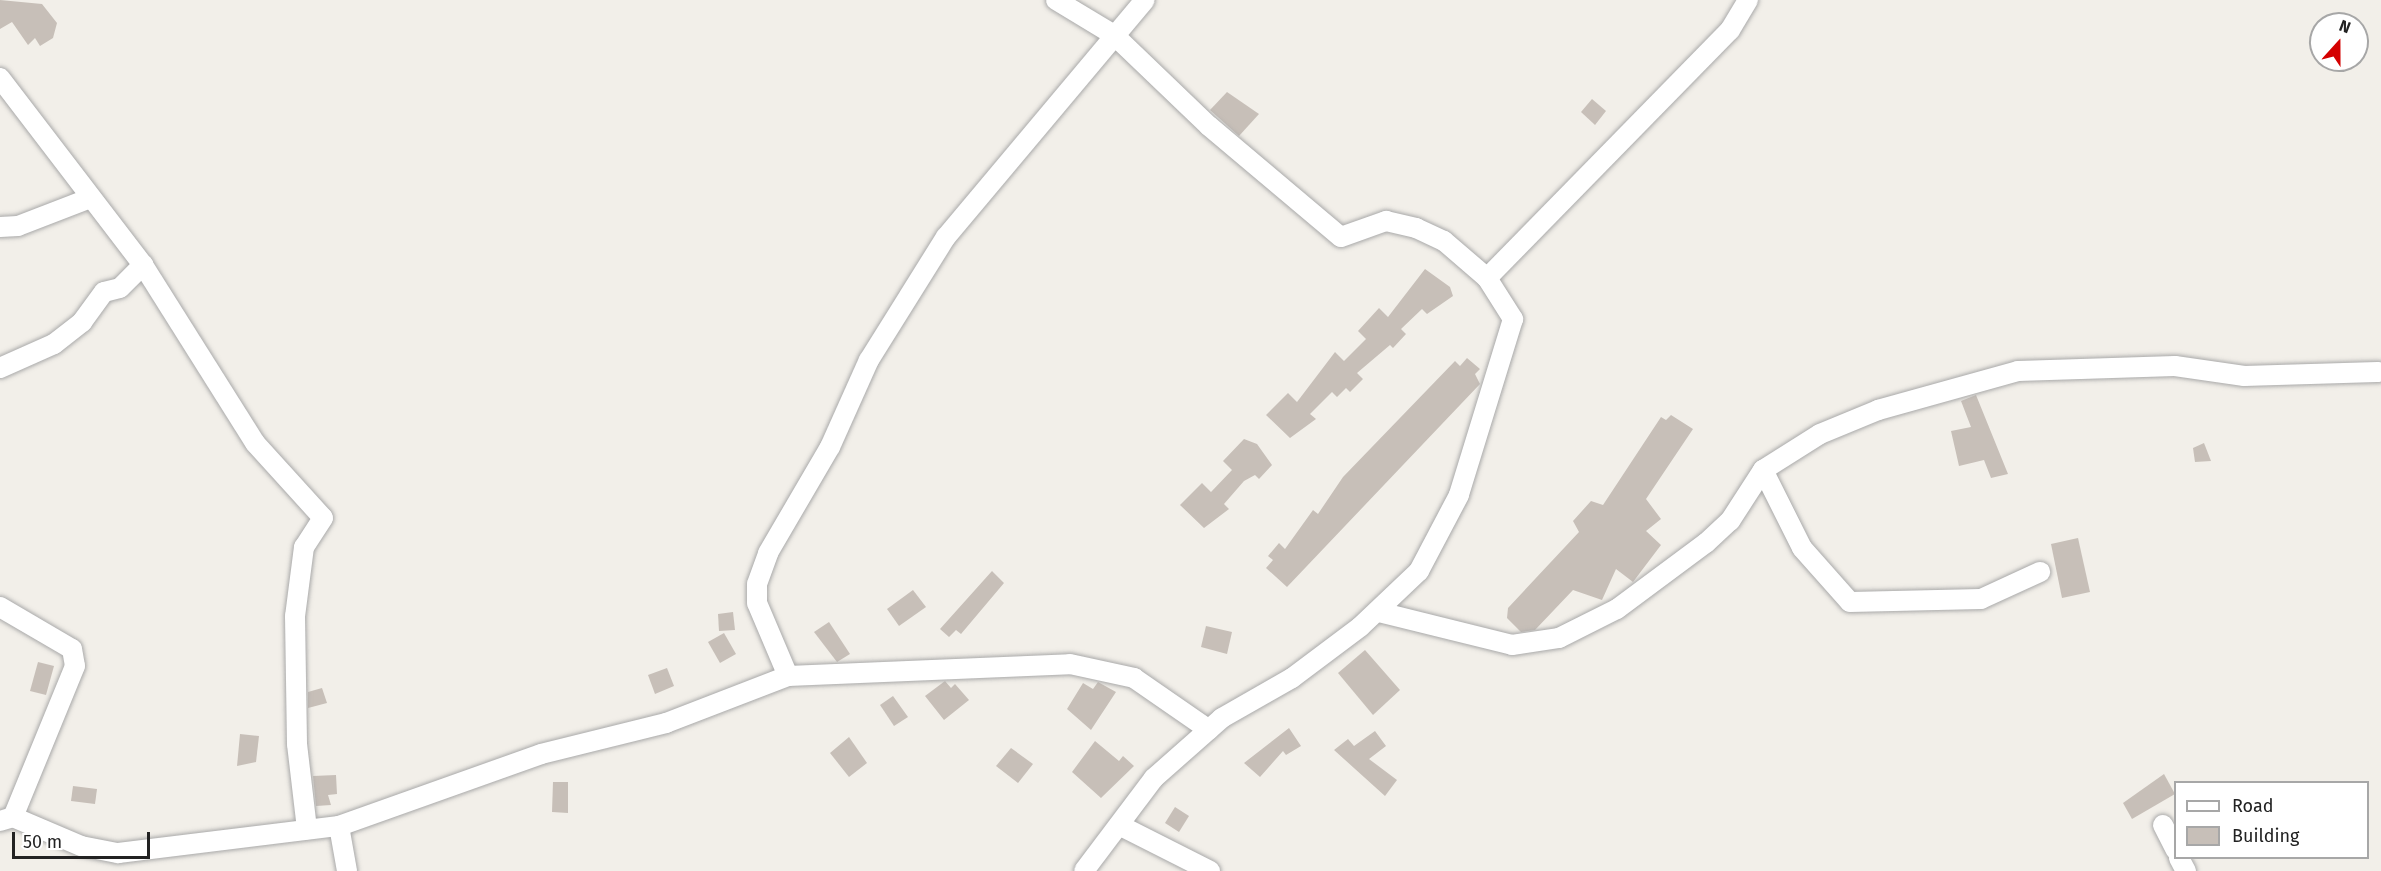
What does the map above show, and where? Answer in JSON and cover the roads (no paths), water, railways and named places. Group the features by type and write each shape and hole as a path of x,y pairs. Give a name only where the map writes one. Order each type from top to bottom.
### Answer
{"street":[{"path":"1056,0 1114,35 1209,126 1341,237 1386,221 1416,228 1444,241 1487,278 1513,319 1459,495 1419,571 1379,612 1292,678 1209,730 1154,778 1084,871"},
{"path":"788,676 757,603 768,553 830,447 869,360 946,237 1145,0"},
{"path":"1487,278 1730,30 1748,0"},
{"path":"0,78 88,199 143,265 255,443 323,518 304,547 295,616 297,744 307,829"},
{"path":"0,227 18,226 88,199"},
{"path":"0,368 54,344 82,322 104,292 120,288 143,265"},
{"path":"1379,612 1512,645 1559,638 1617,609 1706,543 1730,521 1763,470 1820,434 1878,410 2018,371 2175,366 2244,376 2379,372"},
{"path":"1763,470 1802,548 1850,602 1981,599 2040,572"},
{"path":"0,607 72,649 75,666 7,819 81,846 118,853 339,826 541,754 666,723 788,676 1070,664 1134,678 1209,730"},
{"path":"1119,825 1210,871"},
{"path":"2163,825 2174,848"},
{"path":"339,826 347,871"}]}
